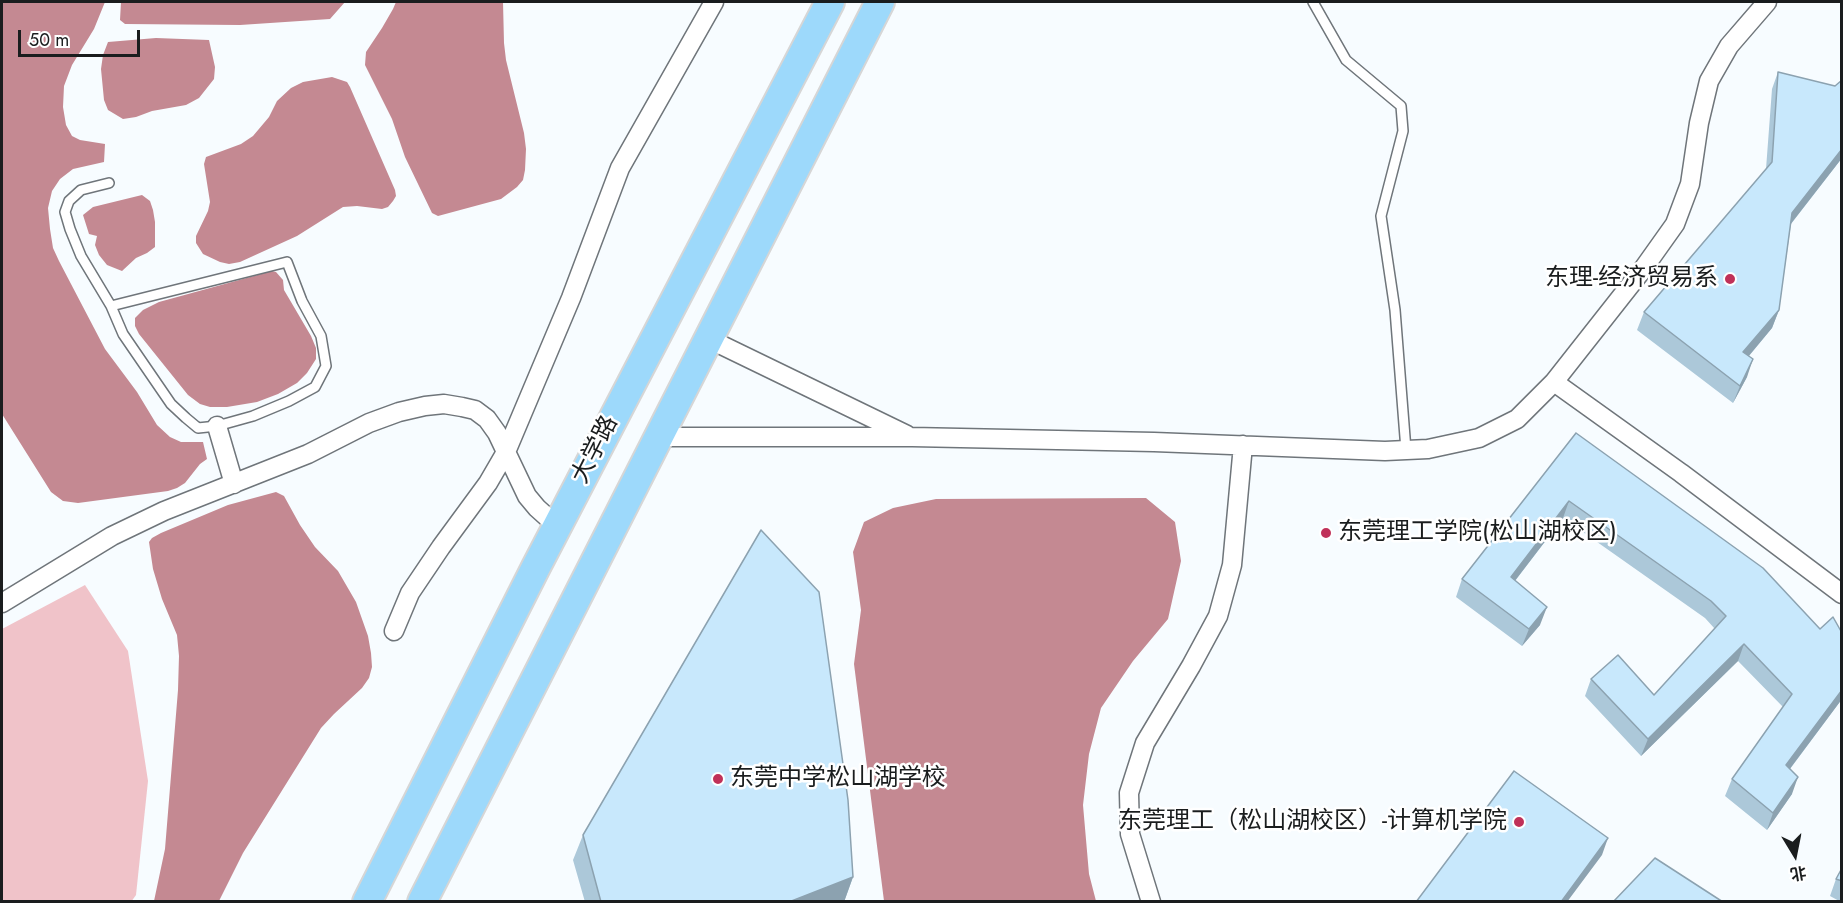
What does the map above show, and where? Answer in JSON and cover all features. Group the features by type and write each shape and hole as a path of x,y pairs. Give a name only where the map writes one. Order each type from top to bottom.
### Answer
{"main road":[{"name":"大学路","path":"367,902 557,526 830,2"},
{"path":"422,902 880,2"}],"street":[{"path":"394,631 410,593 488,483 506,452 571,298 620,168 714,2"},
{"path":"659,437 912,437 1142,441 1406,450 1428,449 1479,438 1517,419 1554,382 1675,224 1690,184 1699,123 1709,81 1729,46 1767,2"},
{"path":"709,339 912,437"},
{"path":"1554,382 1681,473 1842,594"},
{"path":"2,603 112,536 164,511 308,454 369,423 399,412 425,406 444,404 462,406 475,410 487,419 497,433 527,496 557,526"},
{"path":"217,426 234,484"},
{"path":"1151,902 1130,834 1129,793 1145,743 1218,616 1232,565 1243,445"}],"lane":[{"path":"1313,2 1346,60 1401,106 1403,131 1381,216 1395,310 1406,450"},
{"path":"109,183 81,190 69,201 65,212 81,256 111,306 123,334 171,404 198,428 217,426 253,416 289,401 315,387 326,366 321,336 302,301 287,262 111,306"}],"shaded area":[{"path":"2,2 105,2 94,29 72,65 64,86 63,107 66,125 72,136 80,140 105,144 104,162 73,169 60,179 52,191 48,208 50,229 53,248 105,349 137,392 157,425 170,437 181,442 203,442 207,459 185,483 177,488 78,503 63,501 51,492 2,414"},
{"path":"121,2 345,2 330,19 240,25 125,24 120,20"},
{"path":"396,2 503,2 506,60 526,149 523,180 501,199 438,216 432,213 405,157 392,119 365,65 366,52"},
{"path":"156,38 209,40 215,67 214,79 199,98 186,105 123,119 108,110 104,100 101,69 108,42"},
{"path":"332,77 347,82 350,87 395,190 396,196 393,201 388,207 382,209 343,207 297,236 240,262 229,264 203,254 196,243 196,236 210,202 204,164 206,157 241,144 253,136 269,117 277,101 291,88 303,82"},
{"path":"142,195 150,201 153,210 155,247 136,258 122,271 107,265 99,255 95,245 97,236 89,234 83,215 93,207"},
{"path":"272,271 283,280 284,290 311,336 316,348 316,359 297,383 278,394 257,402 227,407 210,407 200,404 188,395 139,334 135,326 135,318 143,310 159,302"},
{"path":"276,492 284,496 300,525 315,547 338,571 356,602 368,636 371,653 372,667 369,678 362,688 321,728 243,853 219,901 154,901 165,849 179,656 177,635 162,599 153,569 149,542 161,533 228,505"},
{"path":"1146,498 1175,522 1181,561 1168,619 1133,661 1101,708 1089,754 1083,805 1089,874 1096,901 884,901 854,664 861,610 853,552 864,522 893,508 936,499"},
{"path":"85,585 128,651 148,781 136,895 131,902 2,901 2,629"}],"building":[{"name":"东理-经济贸易系","path":"1778,72 1835,86 1842,80 1842,149 1792,213 1779,310 1743,352 1753,359 1740,386 1644,312 1772,162"},
{"path":"1576,433 1763,568 1820,629 1833,617 1842,633 1842,690 1786,765 1798,777 1773,813 1732,779 1792,694 1744,644 1648,739 1591,679 1618,655 1654,695 1726,616 1711,601 1569,501 1511,577 1547,607 1529,629 1462,579"},
{"name":"东莞中学松山湖学校","path":"761,530 819,592 848,800 853,877 789,902 601,902 583,835"},
{"name":"东莞理工（松山湖校区）-计算机学院","path":"1514,771 1608,838 1561,902 1416,902"},
{"path":"1655,858 1723,902 1613,902"},
{"path":"1842,868 1842,881 1836,879"}],"place":[{"name":"东理-经济贸易系","path":"1730,279"},
{"name":"东莞理工学院(松山湖校区)","path":"1326,533"},
{"name":"东莞中学松山湖学校","path":"718,779"},
{"name":"东莞理工（松山湖校区）-计算机学院","path":"1519,822"}]}
